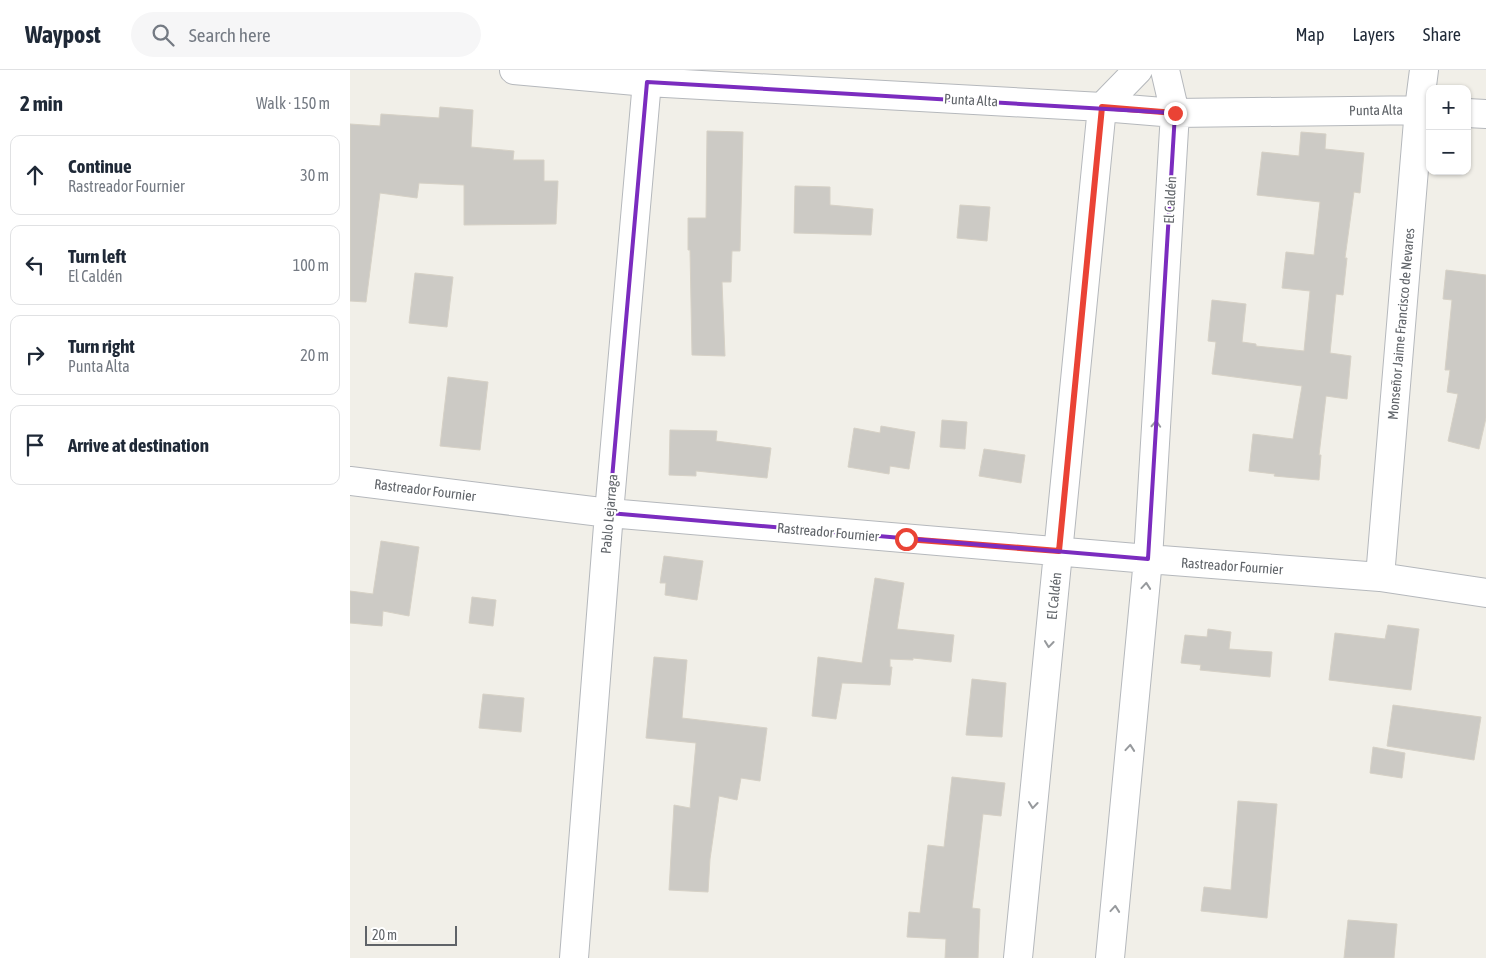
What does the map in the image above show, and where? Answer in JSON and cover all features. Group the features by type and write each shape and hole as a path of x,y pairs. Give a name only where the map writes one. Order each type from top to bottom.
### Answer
{"street":[{"name":"Punta Alta","path":"514,70 648,76 1175,113 1424,109"},
{"path":"1102,107 1138,70"},
{"name":"El Caldén","path":"1110,958 1148,559 1175,113 1165,70"},
{"name":"Monseñor Jaime Francisco de Nevares","path":"1380,577 1424,109 1424,70"},
{"name":"Pablo Lejarraga","path":"574,958 609,513 648,76"},
{"name":"El Caldén","path":"1018,958 1102,107"},
{"path":"1471,113 1486,114"},
{"name":"Rastreador Fournier","path":"350,481 609,513 1380,577 1486,593"}],"highlighted area":[{"path":"647,82 1175,113 1148,559 609,513"}],"building":[{"path":"440,107 473,110 471,147 514,151 513,160 544,160 544,181 558,181 556,224 464,225 464,185 419,183 417,198 380,193 366,302 350,301 350,124 380,126 381,114 439,118"},
{"path":"707,131 743,132 740,251 732,251 731,282 722,282 725,356 692,355 688,218 706,218"},
{"path":"1301,132 1326,134 1325,149 1364,153 1360,193 1354,192 1345,258 1347,258 1343,295 1336,294 1330,353 1351,356 1347,399 1326,396 1319,455 1321,455 1319,480 1274,476 1275,474 1249,471 1253,434 1293,439 1302,386 1212,374 1216,342 1208,341 1212,300 1246,304 1242,342 1256,344 1256,346 1304,351 1310,291 1282,288 1286,252 1314,255 1320,202 1257,195 1262,152 1299,156"},
{"path":"795,186 830,187 830,205 873,209 871,235 794,233"},
{"path":"960,205 990,207 987,241 957,238"},
{"path":"1446,270 1486,275 1486,418 1479,449 1448,441 1458,394 1447,392 1450,370 1445,370 1452,300 1443,299"},
{"path":"415,273 453,277 447,327 409,323"},
{"path":"448,377 488,382 480,450 440,446"},
{"path":"942,420 967,422 965,449 940,447"},
{"path":"881,426 915,432 909,469 890,466 889,474 848,467 854,428 880,433"},
{"path":"670,430 717,431 716,441 771,448 767,478 696,471 696,476 669,475"},
{"path":"984,449 1025,455 1021,483 979,476"},
{"path":"381,541 419,547 409,616 383,611 382,626 350,623 350,591 373,594"},
{"path":"664,556 703,561 697,600 665,595 666,583 660,583"},
{"path":"875,578 904,583 897,629 954,635 951,662 913,658 913,660 890,659 890,667 892,667 890,685 842,683 836,719 812,716 818,657 862,663"},
{"path":"472,597 496,600 493,626 469,623"},
{"path":"1388,625 1419,629 1411,690 1329,680 1335,633 1385,639"},
{"path":"1208,629 1231,632 1229,649 1272,652 1270,677 1200,670 1201,665 1181,663 1185,635 1207,637"},
{"path":"654,657 687,660 682,718 767,728 760,781 741,778 737,800 719,796 710,859 708,892 669,890 674,805 690,808 696,743 646,738"},
{"path":"972,679 1006,683 1002,737 966,735"},
{"path":"483,694 524,698 521,732 479,728"},
{"path":"1393,705 1481,717 1474,760 1387,746"},
{"path":"1373,747 1405,753 1402,778 1370,773"},
{"path":"952,777 1005,783 1001,816 983,814 972,908 980,909 978,958 945,958 946,939 907,937 909,912 920,913 928,845 944,847"},
{"path":"1238,801 1277,804 1267,918 1201,911 1204,887 1231,890"},
{"path":"1348,920 1397,924 1394,958 1344,958"}],"route":[{"path":"906,539 1059,551 1102,107 1175,113"}]}
